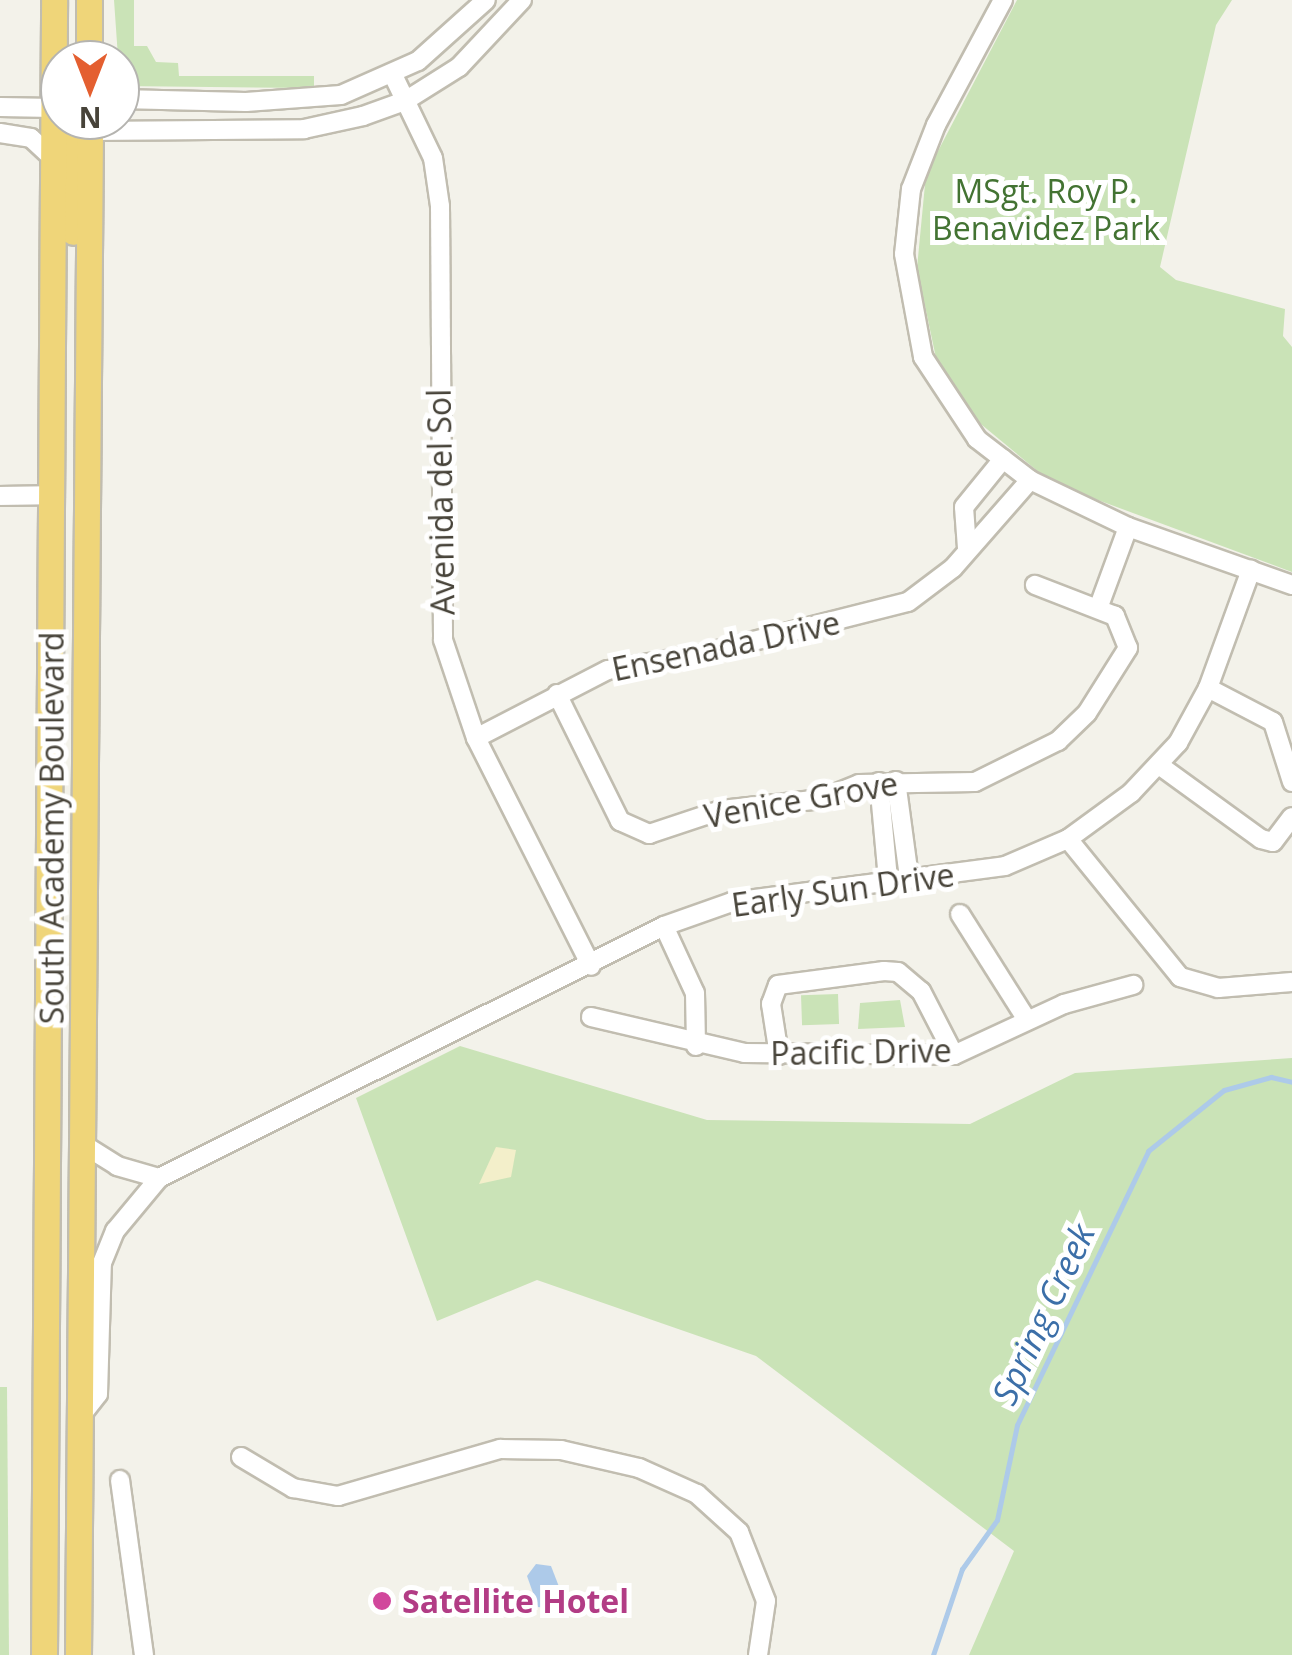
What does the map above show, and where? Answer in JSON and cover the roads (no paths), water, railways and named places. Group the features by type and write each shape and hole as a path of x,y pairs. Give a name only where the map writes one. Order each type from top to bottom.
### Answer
{"highway":[{"name":"South Academy Boulevard","path":"54,0 55,40"},
{"path":"70,0 70,40"},
{"path":"89,40 90,0"},
{"name":"South Academy Boulevard","path":"44,1655 56,140"},
{"path":"65,140 72,164 73,430 88,452"},
{"name":"South Academy Boulevard","path":"78,1655 88,140"}],"street":[{"path":"140,99 310,98 394,75 442,44 486,0"},
{"path":"140,125 304,129 405,101 478,52 522,0"},
{"path":"1002,0 922,156 904,254 912,328 923,356 954,412 1003,460 1030,480 1128,527 1292,585"},
{"name":"Avenida del Sol","path":"394,75 438,182 439,610 476,738 590,966"},
{"path":"0,107 40,113"},
{"path":"0,134 31,138 55,160"},
{"path":"966,548 964,506 1003,460"},
{"name":"Ensenada Drive","path":"476,738 558,694 625,665 702,654 908,602 934,588 1030,480"},
{"path":"0,496 55,495"},
{"path":"1035,585 1099,606 1128,527"},
{"name":"Early Sun Drive","path":"80,1418 98,1394 102,1262 115,1231 159,1178 664,926 732,902 1005,866 1068,839 1158,765 1208,688 1251,570"},
{"name":"Venice Grove","path":"558,694 620,821 649,834 722,810 822,800 887,781 975,782 1058,741 1087,713 1128,648 1121,624 1099,606"},
{"path":"1208,688 1273,722 1292,782"},
{"path":"1158,765 1261,839 1274,842 1292,817"},
{"path":"887,781 909,877"},
{"path":"887,781 888,880"},
{"path":"1068,839 1180,977 1218,988 1292,982"},
{"path":"960,914 1027,1020"},
{"path":"664,926 695,993 696,1046"},
{"path":"779,1055 771,1004 778,984 884,971 898,972 921,990 954,1054"},
{"name":"Pacific Drive","path":"590,1017 696,1046 779,1055 954,1054 1027,1020 1133,985"},
{"path":"84,1145 117,1166 159,1178"},
{"path":"241,1457 293,1488 338,1496 426,1465 500,1449 561,1450 640,1468 697,1494 739,1532 766,1601 758,1655"},
{"path":"120,1480 144,1655"}],"water":[{"path":"536,1564 551,1566 563,1597 554,1609 538,1607 527,1576"}],"waterway":[{"name":"Spring Creek","path":"933,1655 962,1569 997,1520 1017,1425 1148,1151 1224,1090 1271,1077 1292,1082"}],"place":[{"name":"Satellite Hotel","path":"382,1601"}],"park label":[{"name":"MSgt. Roy P. Benavidez Park","path":"1046,210"}]}
